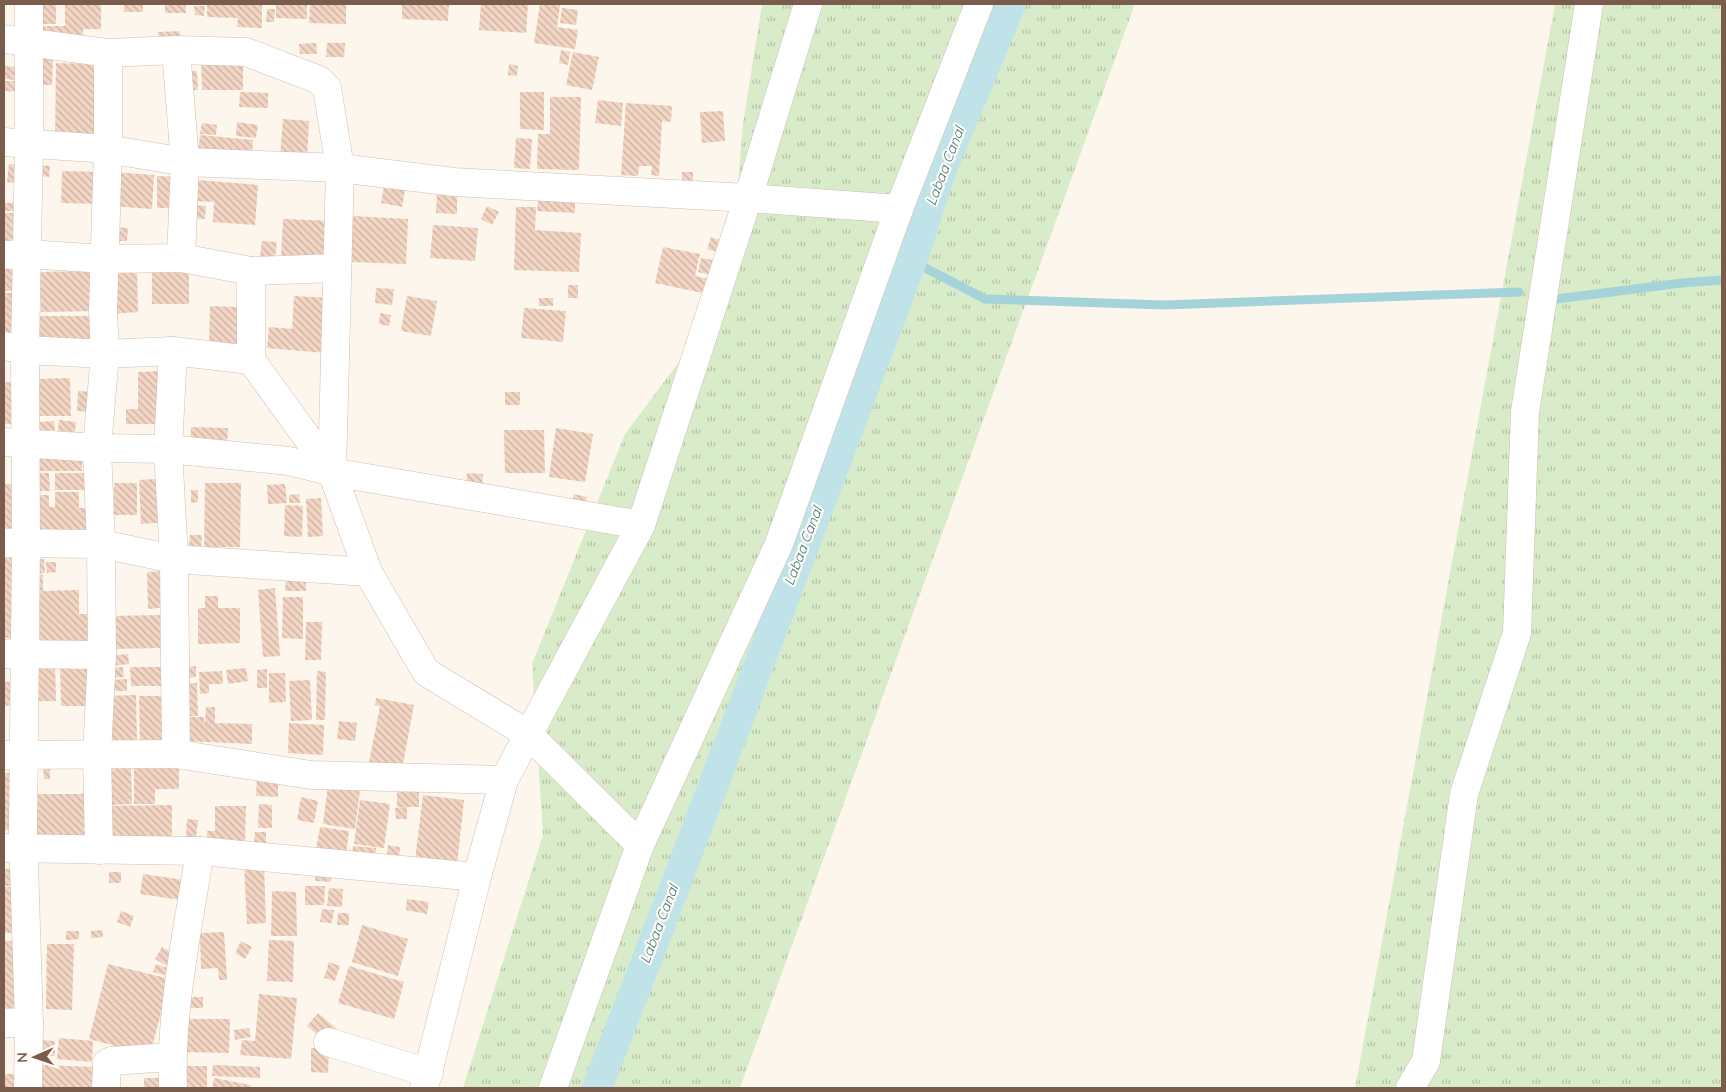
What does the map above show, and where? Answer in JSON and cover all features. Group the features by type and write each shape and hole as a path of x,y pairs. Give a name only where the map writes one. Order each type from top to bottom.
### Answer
{"street":[{"path":"28,1088 16,1023 13,847 17,41 29,4"},
{"path":"328,1042 427,1080 477,877 504,780 641,525 748,198 808,4"},
{"path":"553,1088 640,845 778,544 898,209 979,4"},
{"path":"1410,1088 1426,1061 1464,794 1517,633 1524,412 1589,4"},
{"path":"17,41 108,53 176,50 246,52 319,80 327,88 340,168 332,472"},
{"path":"176,50 185,162 181,258"},
{"path":"99,850 97,754 102,655 97,448 106,354 104,259 108,150 108,53"},
{"path":"16,143 108,150 185,162 340,168 454,182 748,198 898,209"},
{"path":"15,254 104,259 181,258 251,271 336,268"},
{"path":"251,271 251,360 332,472 368,572 426,672 528,734 640,845"},
{"path":"14,348 106,354 173,351 251,360"},
{"path":"173,351 168,449 174,559 176,754"},
{"path":"15,443 97,448 168,449 289,461 332,472 641,525"},
{"path":"15,543 100,544 174,559 368,572"},
{"path":"14,655 102,655"},
{"path":"14,755 176,754 311,774 504,780"},
{"path":"13,847 99,850 200,850 477,877"},
{"path":"172,1088 172,1057 178,995 200,850"},
{"path":"106,1088 107,1068 108,1063 111,1061 172,1057"}],"green space":[{"path":"762,4 1135,4 740,1088 463,1088 543,835 532,664 625,434 729,295 743,124"},
{"path":"1555,4 1722,4 1722,1088 1355,1088"}],"building":[{"path":"42,4 56,4 56,24 41,24"},
{"path":"65,4 101,4 101,29 83,29 83,41 37,41 37,26 65,26"},
{"path":"124,4 143,4 143,12 124,12"},
{"path":"165,4 186,4 186,13 165,13"},
{"path":"207,4 262,4 262,28 237,27 238,18 207,17"},
{"path":"276,4 307,4 307,19 276,18"},
{"path":"310,4 346,4 346,24 309,23"},
{"path":"402,4 449,4 448,21 402,19"},
{"path":"481,4 528,4 526,33 479,30"},
{"path":"540,4 560,5 557,27 578,30 575,49 534,43"},
{"path":"194,6 205,6 204,16 195,15"},
{"path":"562,8 578,10 576,25 560,23"},
{"path":"267,9 275,9 274,22 266,22"},
{"path":"180,31 181,47 159,48 158,32"},
{"path":"316,43 317,54 300,54 299,44"},
{"path":"327,43 345,43 344,57 326,57"},
{"path":"561,50 570,52 568,65 559,63"},
{"path":"573,52 599,57 592,90 566,85"},
{"path":"37,57 53,58 52,85 36,85"},
{"path":"243,59 243,90 202,90 201,60"},
{"path":"56,63 98,64 97,141 55,141"},
{"path":"509,64 518,66 517,76 508,75"},
{"path":"4,66 15,67 15,80 4,79"},
{"path":"190,71 197,71 198,90 190,90"},
{"path":"4,81 19,81 19,92 4,91"},
{"path":"240,92 268,93 268,108 239,107"},
{"path":"520,92 544,92 544,130 520,129"},
{"path":"550,97 581,97 579,170 537,169 538,134 550,134"},
{"path":"598,100 623,103 621,126 595,123"},
{"path":"626,103 672,106 671,122 662,121 659,176 651,175 652,166 639,166 638,176 621,175"},
{"path":"723,111 725,141 702,143 700,112"},
{"path":"283,119 309,121 307,159 280,157"},
{"path":"237,122 258,125 256,138 236,136"},
{"path":"202,123 217,125 216,135 200,134"},
{"path":"200,135 253,140 252,156 198,151"},
{"path":"516,138 532,139 530,169 514,168"},
{"path":"9,164 24,165 23,184 7,182"},
{"path":"38,165 50,166 49,177 37,176"},
{"path":"62,171 101,172 101,204 61,203"},
{"path":"114,172 154,175 152,209 111,206"},
{"path":"682,172 693,172 693,181 682,181"},
{"path":"157,176 181,177 181,208 157,208"},
{"path":"196,180 258,185 255,225 213,222 214,202 194,201"},
{"path":"384,186 405,190 402,207 381,203"},
{"path":"437,194 457,195 457,214 436,213"},
{"path":"538,199 575,201 575,213 537,211"},
{"path":"4,203 14,203 13,211 4,211"},
{"path":"192,205 206,206 205,219 191,218"},
{"path":"487,206 499,212 492,225 481,219"},
{"path":"516,207 536,207 535,230 581,233 579,272 514,270"},
{"path":"4,213 22,213 22,248 4,248"},
{"path":"352,216 408,219 406,264 349,262"},
{"path":"283,219 334,221 332,260 281,258"},
{"path":"433,225 478,228 475,261 430,258"},
{"path":"113,227 128,228 127,241 112,241"},
{"path":"711,237 723,241 719,253 707,249"},
{"path":"262,241 277,242 275,258 260,257"},
{"path":"663,247 700,254 695,276 709,279 707,294 655,283"},
{"path":"701,258 719,261 716,276 698,272"},
{"path":"4,261 18,261 19,291 4,291"},
{"path":"152,268 189,268 189,304 152,304"},
{"path":"137,270 138,312 111,314 109,271"},
{"path":"93,271 94,311 41,312 40,272"},
{"path":"568,285 578,285 578,298 568,298"},
{"path":"376,288 394,289 392,305 375,303"},
{"path":"4,293 19,293 19,333 4,333"},
{"path":"294,296 330,298 326,353 267,348 269,327 292,329"},
{"path":"407,296 437,301 431,336 401,331"},
{"path":"539,298 553,298 553,306 539,306"},
{"path":"210,306 239,307 239,347 209,346"},
{"path":"524,308 566,311 563,342 521,338"},
{"path":"380,313 391,315 389,326 379,324"},
{"path":"35,316 96,316 96,342 35,342"},
{"path":"163,371 164,424 126,424 126,409 138,409 138,372"},
{"path":"70,378 71,416 38,416 37,379"},
{"path":"4,382 21,383 20,424 4,424"},
{"path":"78,391 94,392 94,412 77,411"},
{"path":"505,392 520,392 520,405 505,405"},
{"path":"59,420 76,422 75,432 58,431"},
{"path":"54,421 55,430 40,430 40,422"},
{"path":"191,427 228,428 227,447 190,446"},
{"path":"556,428 593,434 585,482 549,477"},
{"path":"504,430 544,430 545,473 505,473"},
{"path":"35,455 82,455 82,471 35,471"},
{"path":"32,473 49,473 50,491 33,491"},
{"path":"55,473 84,473 84,490 55,490"},
{"path":"467,473 483,474 482,490 466,489"},
{"path":"167,478 169,522 141,524 139,480"},
{"path":"114,483 137,483 137,515 114,515"},
{"path":"205,483 241,483 240,547 204,547"},
{"path":"5,484 18,484 17,528 4,528"},
{"path":"285,484 287,503 268,504 267,485"},
{"path":"191,490 198,490 198,502 191,503"},
{"path":"55,492 79,492 79,508 92,508 93,534 36,535 35,495 49,495 49,507 55,507"},
{"path":"299,494 300,503 289,503 289,495"},
{"path":"574,494 587,497 584,508 571,505"},
{"path":"321,498 323,536 308,537 306,499"},
{"path":"285,505 303,506 302,537 284,536"},
{"path":"190,535 202,535 201,551 189,549"},
{"path":"4,558 21,558 20,638 4,638"},
{"path":"44,559 45,573 35,574 35,560"},
{"path":"46,562 56,562 56,572 47,573"},
{"path":"167,571 168,607 148,609 147,572"},
{"path":"35,575 43,575 43,591 79,590 79,614 93,614 94,642 40,643 39,590"},
{"path":"286,577 306,578 306,591 285,591"},
{"path":"275,588 280,656 263,657 258,590"},
{"path":"205,596 218,596 218,608 240,608 240,643 198,644 198,608 205,608"},
{"path":"283,597 303,597 303,639 282,638"},
{"path":"160,615 160,648 113,649 112,616"},
{"path":"306,622 322,622 321,660 305,660"},
{"path":"128,654 129,664 110,666 109,656"},
{"path":"91,662 91,706 61,706 60,663"},
{"path":"55,666 56,701 36,701 35,667"},
{"path":"196,666 196,677 186,678 185,667"},
{"path":"123,667 124,677 110,678 109,668"},
{"path":"130,667 171,667 172,686 131,686"},
{"path":"246,668 248,681 228,684 226,670"},
{"path":"267,669 267,688 257,688 257,670"},
{"path":"222,671 223,684 209,684 209,693 200,694 199,672"},
{"path":"317,671 326,672 325,720 316,720"},
{"path":"269,673 285,673 286,702 269,703"},
{"path":"127,679 127,691 110,691 110,680"},
{"path":"310,680 312,720 291,721 289,681"},
{"path":"4,682 11,682 12,705 4,706"},
{"path":"185,683 197,683 198,716 187,716"},
{"path":"136,695 137,743 106,743 106,696"},
{"path":"139,696 169,696 169,743 140,743"},
{"path":"376,698 414,705 402,769 369,762 380,706 375,705"},
{"path":"206,707 215,707 215,723 252,724 252,744 185,741 186,717 204,717 205,723"},
{"path":"339,721 357,723 355,741 337,739"},
{"path":"289,723 324,725 323,755 288,753"},
{"path":"43,764 50,764 50,779 44,779"},
{"path":"131,766 132,804 109,805 108,767"},
{"path":"134,766 179,766 179,789 155,789 155,804 134,804"},
{"path":"4,773 15,773 15,830 4,830"},
{"path":"257,775 278,777 278,797 256,796"},
{"path":"328,785 360,790 355,829 323,824"},
{"path":"397,792 419,792 419,807 397,807"},
{"path":"31,794 88,794 89,835 32,836"},
{"path":"423,795 464,800 457,865 415,860"},
{"path":"301,797 318,801 314,823 297,820"},
{"path":"360,800 390,804 384,848 354,844"},
{"path":"259,804 272,805 272,828 258,828"},
{"path":"172,805 172,846 105,842 105,806"},
{"path":"215,806 246,806 245,843 207,843 207,831 215,831"},
{"path":"407,807 407,819 396,819 395,808"},
{"path":"187,819 198,820 196,838 186,838"},
{"path":"320,827 349,831 346,854 316,850"},
{"path":"255,832 266,832 266,850 254,850"},
{"path":"388,845 400,847 399,858 387,857"},
{"path":"353,846 376,848 376,857 352,856"},
{"path":"264,864 266,923 247,924 244,865"},
{"path":"316,868 332,869 331,882 315,881"},
{"path":"4,869 12,869 12,886 4,886"},
{"path":"109,872 121,872 121,883 109,883"},
{"path":"143,874 191,881 188,901 140,894"},
{"path":"305,886 325,886 324,905 305,905"},
{"path":"4,887 19,887 20,933 4,933"},
{"path":"329,888 343,889 342,907 327,906"},
{"path":"272,891 296,892 297,936 271,936"},
{"path":"407,899 429,902 427,914 406,910"},
{"path":"322,909 334,910 332,923 320,922"},
{"path":"121,911 134,916 130,927 117,922"},
{"path":"338,913 349,913 349,925 337,925"},
{"path":"362,925 408,939 398,976 352,962"},
{"path":"102,930 103,937 91,938 91,931"},
{"path":"66,931 79,931 79,939 66,940"},
{"path":"224,932 227,980 219,980 218,968 201,969 200,933"},
{"path":"269,940 294,941 293,982 267,981"},
{"path":"4,941 16,941 18,1008 4,1008"},
{"path":"241,941 252,947 245,959 235,953"},
{"path":"47,944 74,944 72,1010 46,1009"},
{"path":"162,947 174,954 167,966 155,959"},
{"path":"329,962 340,966 335,981 324,978"},
{"path":"108,964 170,979 150,1055 89,1039"},
{"path":"156,964 167,968 165,975 153,972"},
{"path":"349,966 404,982 394,1019 338,1003"},
{"path":"259,994 297,998 291,1059 240,1055 242,1040 255,1041"},
{"path":"188,997 203,997 203,1008 187,1008"},
{"path":"318,1013 337,1029 326,1042 307,1026"},
{"path":"184,1019 230,1019 229,1053 183,1052"},
{"path":"249,1028 251,1037 235,1040 234,1030"},
{"path":"59,1038 93,1041 92,1062 57,1059"},
{"path":"40,1040 55,1041 55,1056 39,1055"},
{"path":"311,1048 329,1049 328,1073 311,1072"},
{"path":"39,1065 98,1067 98,1088 38,1088"},
{"path":"213,1065 260,1067 260,1078 212,1076"},
{"path":"182,1066 207,1066 207,1088 182,1088"},
{"path":"4,1074 14,1074 15,1088 4,1088"},
{"path":"144,1078 168,1078 168,1088 144,1088"},
{"path":"214,1078 251,1085 250,1088 212,1088"}],"waterway":[{"name":"Labaa Canal","path":"597,1088 912,261 941,171 1011,4"},
{"path":"912,261 985,299 1164,305 1519,292"},
{"path":"1556,299 1682,283 1722,280"}]}
